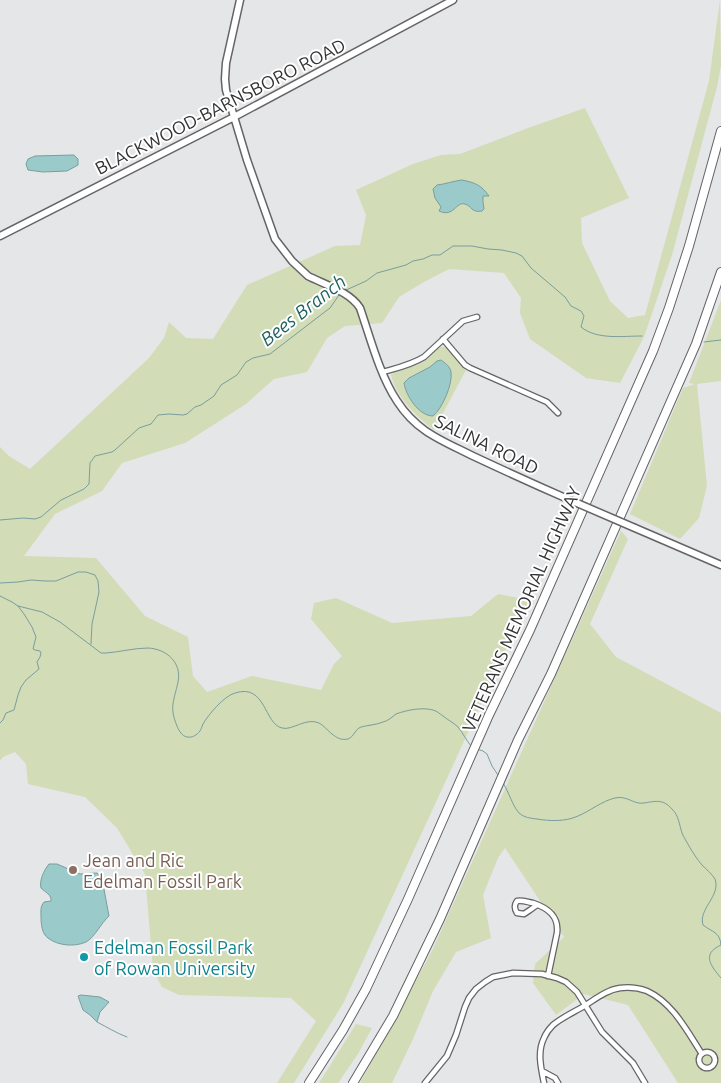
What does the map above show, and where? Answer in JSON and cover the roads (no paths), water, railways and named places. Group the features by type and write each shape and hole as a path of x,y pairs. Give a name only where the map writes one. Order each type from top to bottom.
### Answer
{"highway":[{"name":"VETERANS MEMORIAL HIGHWAY","path":"309,1083 343,1030 366,989 432,845 461,776 530,630 653,351 689,246 721,131"},
{"path":"353,1083 393,1016 406,990 490,808 518,740 551,674 696,344 721,272"}],"street":[{"name":"SALINA ROAD","path":"240,0 225,68 225,85 251,171 275,239 304,273 341,292 352,299 360,308 390,390 400,406 431,436 497,468 721,565"},
{"name":"BLACKWOOD-BARNSBORO ROAD","path":"0,236 234,117 453,0"},
{"path":"383,372 410,364 424,357 463,322 477,317"},
{"path":"443,340 465,365 547,402 558,413"},
{"path":"536,905 524,914 517,912 515,908 515,903 520,900 541,906 552,914 557,924 557,933 548,976"},
{"path":"426,1083 453,1045 464,1007 476,989 493,977 513,973 542,974 566,982 577,992 602,1032 633,1063 645,1083"},
{"path":"544,1083 540,1049 542,1040 547,1032 553,1025 604,994 620,988 646,991 668,1006 680,1020 702,1054"},
{"path":"542,1071 555,1078 558,1083"}],"water":[{"path":"74,155 78,159 78,165 67,171 43,172 28,170 26,164 28,159 35,156"},
{"path":"462,180 478,185 489,196 483,196 484,209 476,211 462,204 448,212 439,211 441,207 435,198 433,189 437,185"},
{"path":"441,360 450,370 451,377 446,396 440,408 433,416 423,413 418,409 407,394 404,383 409,378"},
{"path":"49,864 57,864 80,874 97,873 99,875 103,884 109,916 86,942 77,945 62,944 52,941 43,931 41,907 44,902 51,901 51,899 41,888 41,882"},
{"path":"78,996 100,997 109,1002 100,1012 97,1022 83,1010"}],"waterway":[{"name":"Bees Branch","path":"344,291 366,281 377,273 432,255 440,255 453,246 472,246 502,250 522,256 531,268 565,297 571,306 581,311 584,316 581,327 587,331 602,336 642,336"},
{"name":"Bees Branch","path":"0,520 35,519 41,517 61,500 84,489 89,484 90,463 95,456 112,452 139,428 151,424 158,415 183,415 201,405 214,396 221,385 237,375 246,362 253,358 270,354 330,308 339,295"},
{"name":"Bees Branch","path":"704,342 721,340"},
{"path":"0,583 31,580 56,581 78,572 95,575 98,581 99,592 92,624 91,644"},
{"path":"0,596 18,606 24,614 36,637 33,649 41,653 37,662 39,669 26,680 21,687 14,710 6,713 0,723"},
{"path":"18,606 42,612 60,622 101,653 148,648 167,654 175,663 179,675 173,704 173,714 180,731 187,737 196,735 217,706 226,698 235,693 245,691 259,699 271,719 282,728 314,722 322,725 335,737 348,739 359,728 378,724 396,714 414,709 429,709 437,712 460,729 471,746"},
{"path":"477,749 487,754 498,775"},
{"path":"503,783 519,813 523,816 542,820 573,818 605,801 619,797 637,803 659,801 669,806 676,814 683,835 692,851 715,879 715,891 702,919 703,925 719,937 721,945 711,952 710,960 711,965 721,978"},
{"path":"97,1022 127,1037"}],"place":[{"name":"Jean and Ric Edelman Fossil Park","path":"73,870"},
{"name":"Edelman Fossil Park of Rowan University","path":"84,957"}]}
